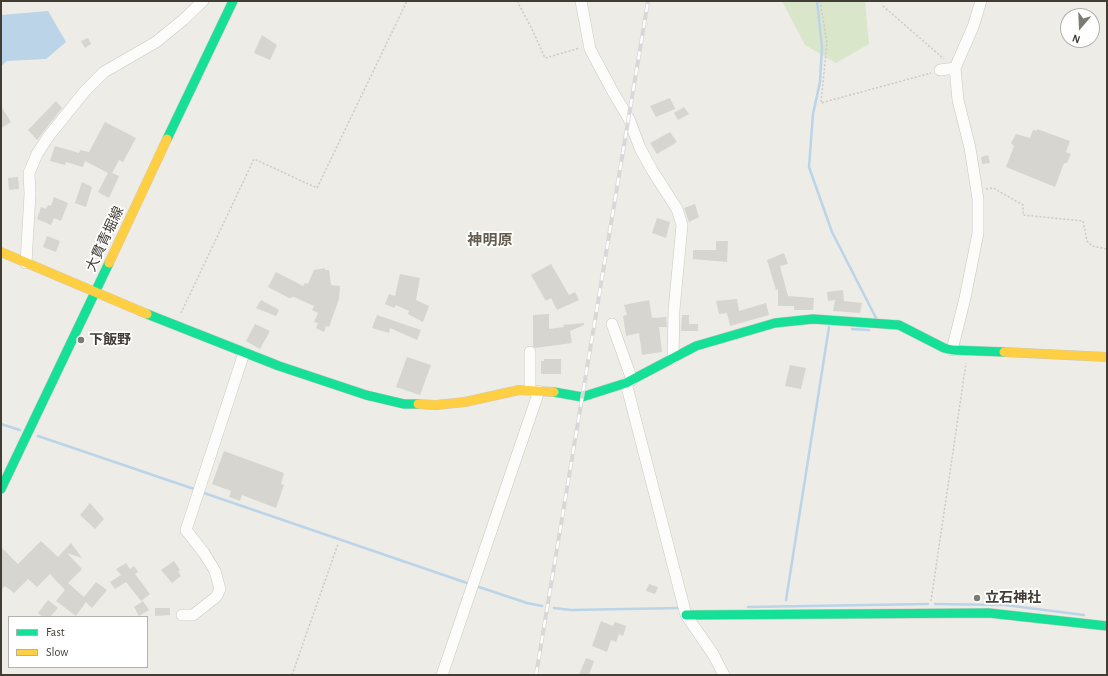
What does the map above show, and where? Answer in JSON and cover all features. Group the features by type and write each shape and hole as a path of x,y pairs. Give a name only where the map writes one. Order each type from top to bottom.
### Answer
{"street":[{"path":"26,263 30,194 29,173 37,154 48,137 85,91 104,72 156,42 203,1"},
{"name":"大貫青堀線","path":"1,489 233,1"},
{"path":"581,1 589,45 613,92 629,119 640,148 677,209 682,225 674,310 673,358"},
{"path":"952,350 965,298 978,233 976,190 970,148 958,100 955,68 973,27 981,1"},
{"path":"940,70 955,68"},
{"path":"1,252 95,293 244,353 324,382 404,404 436,405 465,402 519,390 560,392 582,397 629,381 696,346 746,330 775,323 813,319 899,325 944,348 952,350 1107,357"},
{"path":"612,324 629,381 686,615 713,654 724,675"},
{"path":"442,675 534,390 530,352"},
{"path":"182,614 193,615 216,597 220,589 216,571 186,530 244,353"},
{"path":"686,615 989,613 1107,626"}],"path":[{"path":"175,326 254,159 318,188 407,1"},
{"path":"517,1 545,58 589,45"},
{"path":"820,1 827,42 821,103 940,70"},
{"path":"883,6 955,68"},
{"path":"976,190 993,188 1006,194 1023,205 1023,215 1083,221 1087,241 1092,246 1107,248"},
{"path":"931,602 968,351"},
{"path":"292,675 338,544"}],"green space":[{"path":"782,1 865,1 869,44 836,63 805,45"}],"water":[{"path":"48,11 66,42 46,59 7,61 1,66 1,15"}],"building":[{"path":"262,35 277,45 270,60 254,53"},
{"path":"88,38 91,44 85,48 81,41"},
{"path":"670,98 675,109 656,117 650,106"},
{"path":"56,101 62,108 37,140 28,130"},
{"path":"1,106 11,122 1,128"},
{"path":"684,107 689,114 678,120 674,113"},
{"path":"105,122 136,138 123,162 119,160 112,173 119,176 109,198 98,192 108,173 85,161 83,167 66,162 65,165 50,161 55,146 79,153 80,150 89,152"},
{"path":"1037,129 1070,141 1066,152 1071,154 1067,163 1064,163 1055,187 1006,167 1014,146 1011,143 1016,134 1030,138 1033,130 1037,131"},
{"path":"670,132 677,142 657,154 650,143"},
{"path":"988,155 990,163 982,164 981,157"},
{"path":"18,177 19,189 9,190 8,178"},
{"path":"82,182 92,187 86,207 75,203"},
{"path":"54,197 68,203 61,221 54,218 51,225 37,219 41,207 46,209 48,205 51,206"},
{"path":"695,204 699,217 689,222 684,208"},
{"path":"657,218 670,222 666,238 652,233"},
{"path":"47,236 60,241 56,252 43,247"},
{"path":"716,241 728,241 727,262 693,259 693,250 716,250"},
{"path":"784,253 788,264 780,266 788,296 814,298 813,310 794,310 794,306 778,306 778,289 776,290 767,260"},
{"path":"551,264 569,295 575,292 579,300 557,310 551,298 546,301 531,275"},
{"path":"325,268 325,270 329,270 331,285 340,286 339,299 329,327 326,326 324,332 316,328 318,323 314,322 318,313 312,310 314,306 294,297 289,298 268,287 276,272 303,286 305,283 308,284 314,270"},
{"path":"400,274 420,278 416,300 429,306 423,322 408,314 409,311 396,305 394,308 385,304 389,294 395,296"},
{"path":"843,290 844,301 862,303 860,313 833,311 835,300 828,301 827,292"},
{"path":"737,299 739,311 766,303 769,315 730,326 727,313 719,314 716,301"},
{"path":"261,300 279,310 276,316 256,308"},
{"path":"649,300 652,318 666,317 667,327 659,327 662,352 642,355 639,333 626,336 623,316 627,315 624,305"},
{"path":"549,314 549,329 564,327 563,325 584,323 584,325 570,331 572,343 535,348 533,346 533,315"},
{"path":"377,315 421,330 417,340 390,328 389,333 372,328"},
{"path":"682,315 689,315 689,324 698,324 698,331 681,331"},
{"path":"255,324 270,331 260,349 246,341"},
{"path":"407,357 431,365 420,395 396,387"},
{"path":"544,359 561,359 561,374 541,374 541,361 544,361"},
{"path":"790,365 806,368 801,389 785,386"},
{"path":"224,451 284,473 281,484 284,485 276,508 242,495 240,501 229,497 231,491 212,484"},
{"path":"90,503 104,519 95,529 80,515"},
{"path":"41,541 58,557 71,543 82,558 67,553 82,569 68,583 84,597 96,582 107,590 92,608 86,602 76,616 56,601 65,590 50,574 37,587 28,579 14,593 5,586 1,590 1,547 18,564"},
{"path":"174,561 180,570 178,571 181,576 172,583 161,570"},
{"path":"126,563 130,569 134,566 138,572 135,574 150,594 141,601 126,582 115,589 110,582 121,575 116,569"},
{"path":"649,584 658,587 655,594 646,591"},
{"path":"48,600 58,608 51,616 42,616 38,613"},
{"path":"143,601 149,610 139,616 134,607"},
{"path":"155,608 170,608 170,615 155,616"},
{"path":"601,621 613,626 615,622 626,626 623,636 619,634 616,642 611,640 607,652 592,646"},
{"path":"586,658 594,661 589,675 579,675"}],"waterway":[{"path":"817,1 822,47 820,82 813,114 809,167 832,232 876,318"},
{"path":"786,600 829,327"},
{"path":"852,329 869,330"},
{"path":"1,424 20,430"},
{"path":"38,436 194,489"},
{"path":"204,493 467,583"},
{"path":"476,586 527,603 542,606"},
{"path":"748,607 928,604"},
{"path":"935,604 1005,605 1084,615"},
{"path":"554,608 571,610 680,608"}],"railway":[{"path":"536,675 648,1"}],"traffic: fast":[{"path":"167,139 233,1"},
{"path":"1,489 109,263"},
{"path":"147,314 279,366 366,395 404,404 418,404"},
{"path":"554,392 582,397 626,383 696,346 775,323 813,319 899,325 944,348 952,350 1004,352"},
{"path":"686,615 989,613 1107,626"}],"traffic: slow":[{"path":"109,263 167,139"},
{"path":"1,252 147,314"},
{"path":"1004,352 1107,357"},
{"path":"418,404 436,405 465,402 519,390 554,392"}],"place":[{"name":"下飯野","path":"81,340"},
{"name":"立石神社","path":"977,598"}],"district":[{"name":"神明原","path":"490,240"}]}
